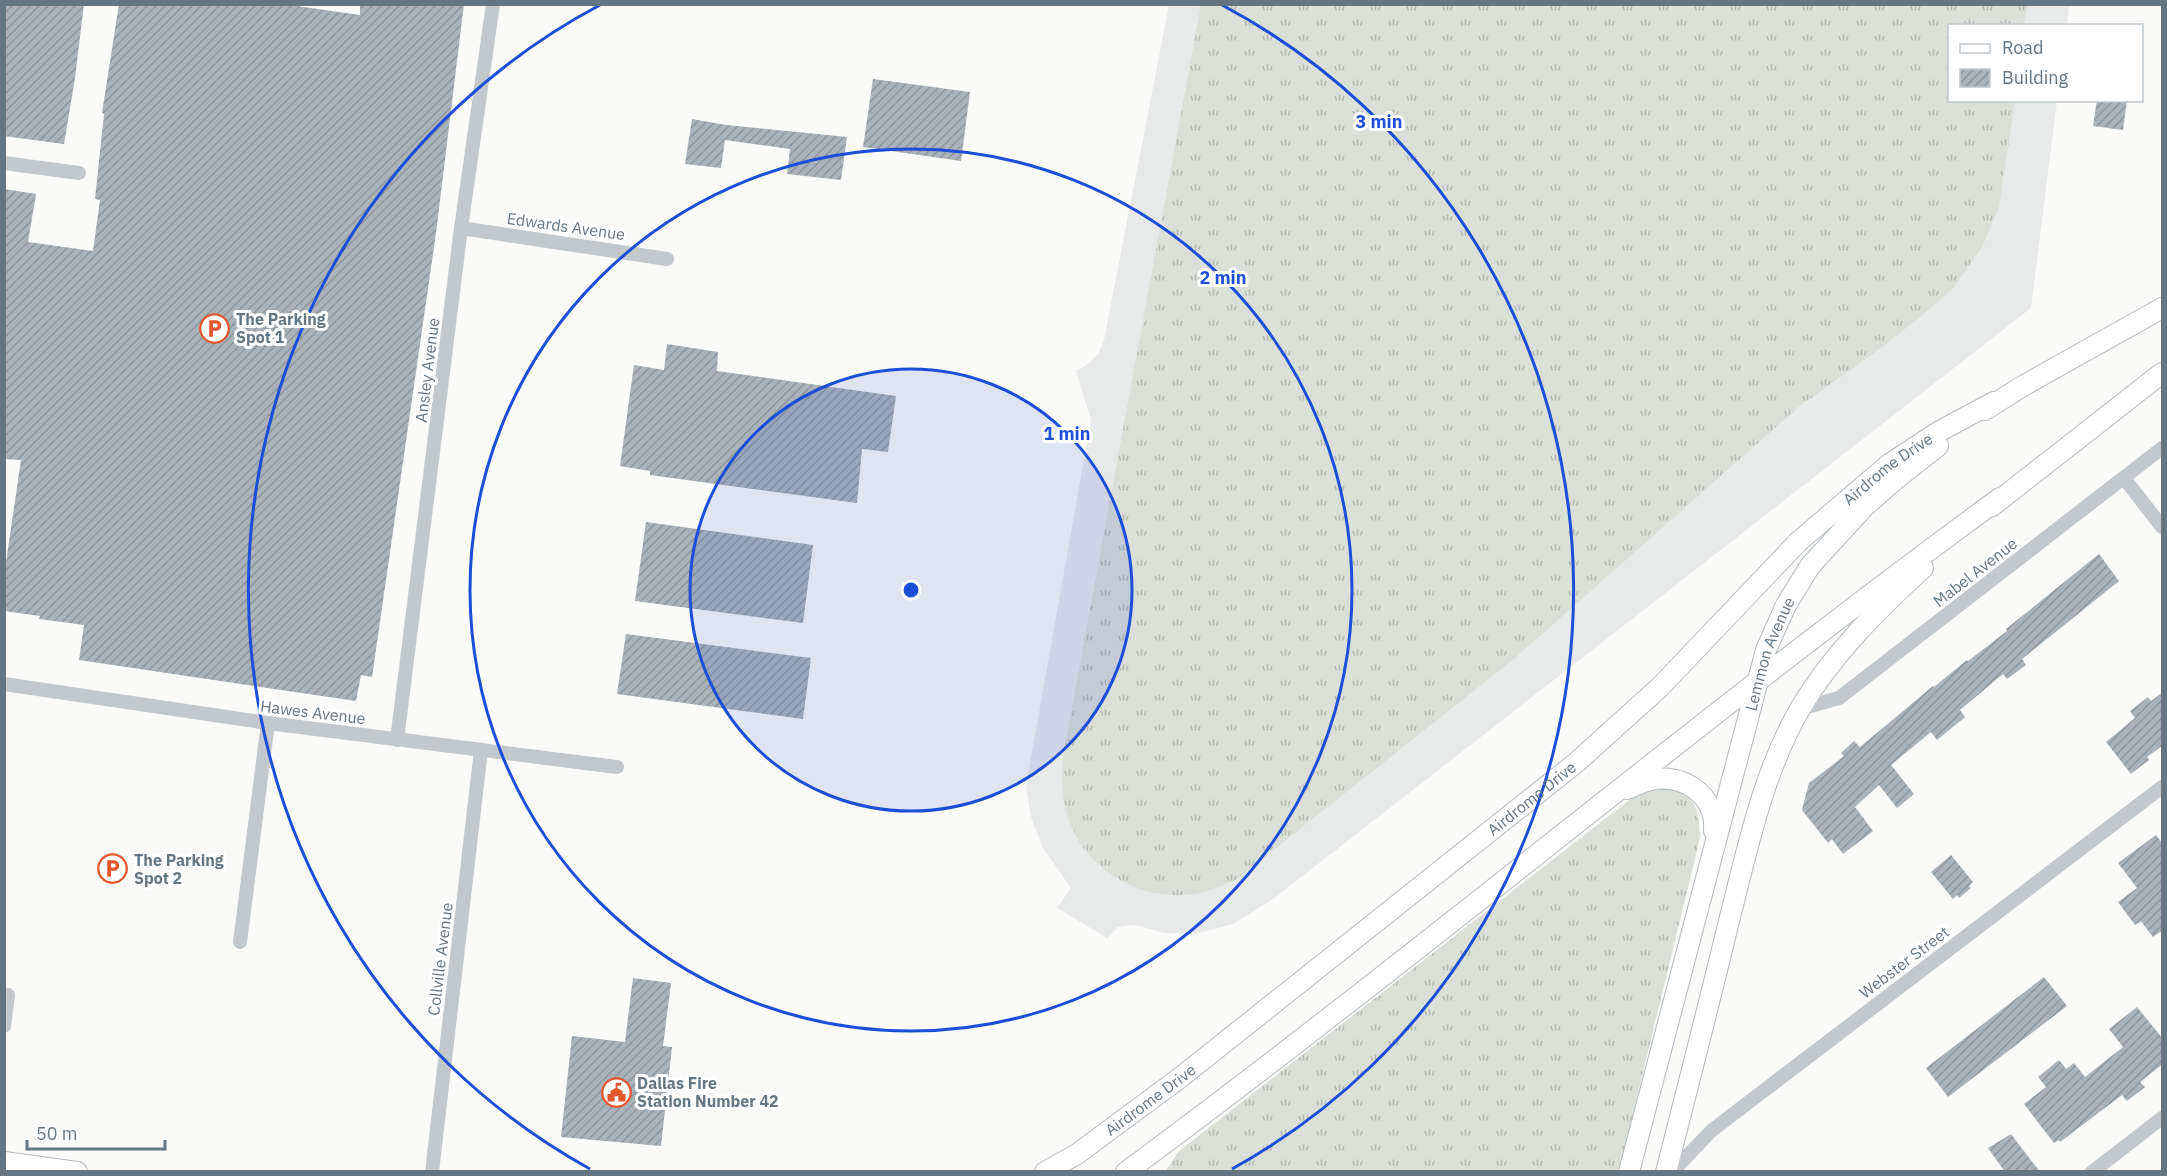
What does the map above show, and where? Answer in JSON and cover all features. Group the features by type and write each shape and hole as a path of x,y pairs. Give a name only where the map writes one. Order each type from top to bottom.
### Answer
{"main road":[{"name":"Lemmon Avenue","path":"1629,1172 1756,683 1766,650 1786,606 1810,566 1872,500 1994,402 2163,308"},
{"path":"1126,1172 1872,592 2000,498 2163,373"},
{"name":"Airdrome Drive","path":"1045,1172 1077,1154 1181,1077 1577,762 1660,687 1798,542 1888,465 1938,432 1994,402"},
{"path":"1666,1172 1754,822 1779,751 1800,709 1833,660 1900,589 2000,498"},
{"path":"1611,795 1652,780 1673,779 1688,783 1702,793 1712,808 1714,822 1711,854"},
{"path":"1149,1172 1175,1135"},
{"path":"4,1162 77,1172"}],"street":[{"name":"Ansley Avenue","path":"397,740 461,228 493,4"},
{"path":"4,163 79,173"},
{"name":"Edwards Avenue","path":"461,228 667,259"},
{"name":"Mabel Avenue","path":"1800,709 1839,698 2163,448"},
{"path":"2124,478 2163,527"},
{"name":"Hawes Avenue","path":"4,684 268,723 617,767"},
{"path":"240,942 268,723"},
{"name":"Collville Avenue","path":"432,1172 480,750"},
{"name":"Webster Street","path":"1672,1172 1694,1146 1711,1131 2163,787"},
{"path":"4,1026 8,995"},
{"path":"2092,1172 2163,1118"}],"shaded area":[{"path":"1169,5 2069,5 2067,24 1948,24 1948,102 2057,102 2031,308 1273,899 1233,924 1195,934 1165,933 1135,925 1118,927 1107,938 1057,908 1071,888 1043,848 1031,817 1026,786 1091,420 1076,371 1098,354 1104,340"}],"green space":[{"path":"1201,5 2027,5 2024,24 1948,24 1948,102 2015,102 1999,207 1982,247 1954,287 1923,315 1874,353 1801,405 1515,658 1237,879 1205,892 1172,895 1151,892 1112,875 1082,846 1072,827 1065,807 1062,787 1063,756"},
{"path":"1671,785 1695,806 1699,819 1700,838 1619,1171 1165,1172 1179,1151 1646,787"}],"building":[{"path":"7,4 84,4 64,144 4,136 4,14"},
{"name":"The Parking Spot 1","path":"119,4 283,4 360,15 360,4 464,4 436,233 372,677 361,675 356,701 79,660 84,625 39,619 40,616 4,611 4,576 21,460 4,459 4,189 36,194 28,242 93,251 100,200 95,199 104,114 102,113"},
{"path":"873,79 970,92 961,161 863,147"},
{"path":"2097,102 2127,102 2123,130 2093,126"},
{"path":"692,119 726,125 847,137 841,180 787,174 790,149 725,140 721,168 685,164"},
{"path":"667,344 718,352 717,371 896,396 888,452 862,449 857,503 650,475 650,471 620,466 634,365 664,370"},
{"path":"646,522 813,545 803,623 635,601"},
{"path":"2099,554 2119,581 2022,659 2026,665 2007,679 2003,674 1960,710 1965,717 1937,740 1931,732 1891,765 1914,794 1897,808 1879,785 1855,807 1873,831 1843,854 1832,839 1828,843 1802,810 1809,783 1844,756 1841,753 1854,741 1860,747 1933,686 2007,631 2006,629"},
{"path":"626,634 811,658 803,719 617,694"},
{"path":"2163,692 2163,745 2147,757 2149,760 2131,774 2106,742 2135,718 2130,711 2148,697 2151,701"},
{"path":"2156,835 2163,844 2163,930 2153,937 2141,921 2135,925 2118,902 2137,888 2118,863"},
{"path":"1951,855 1973,882 1969,886 1971,888 1959,898 1957,895 1953,899 1931,872"},
{"path":"2044,977 2067,1006 1948,1097 1926,1068"},
{"name":"Dallas Fire Station Number 42","path":"633,978 671,983 663,1046 672,1047 661,1146 561,1137 572,1036 625,1042"},
{"path":"2137,1007 2163,1039 2163,1064 2140,1082 2145,1087 2127,1101 2122,1095 2060,1142 2059,1140 2054,1143 2024,1104 2046,1087 2038,1077 2059,1060 2066,1069 2074,1063 2085,1077 2123,1047 2109,1029"},
{"path":"2011,1134 2040,1172 2005,1172 1988,1148"}],"place":[{"name":"The Parking Spot 1","path":"215,328"},
{"name":"The Parking Spot 2","path":"113,869"},
{"name":"Dallas Fire Station Number 42","path":"616,1092"}]}
